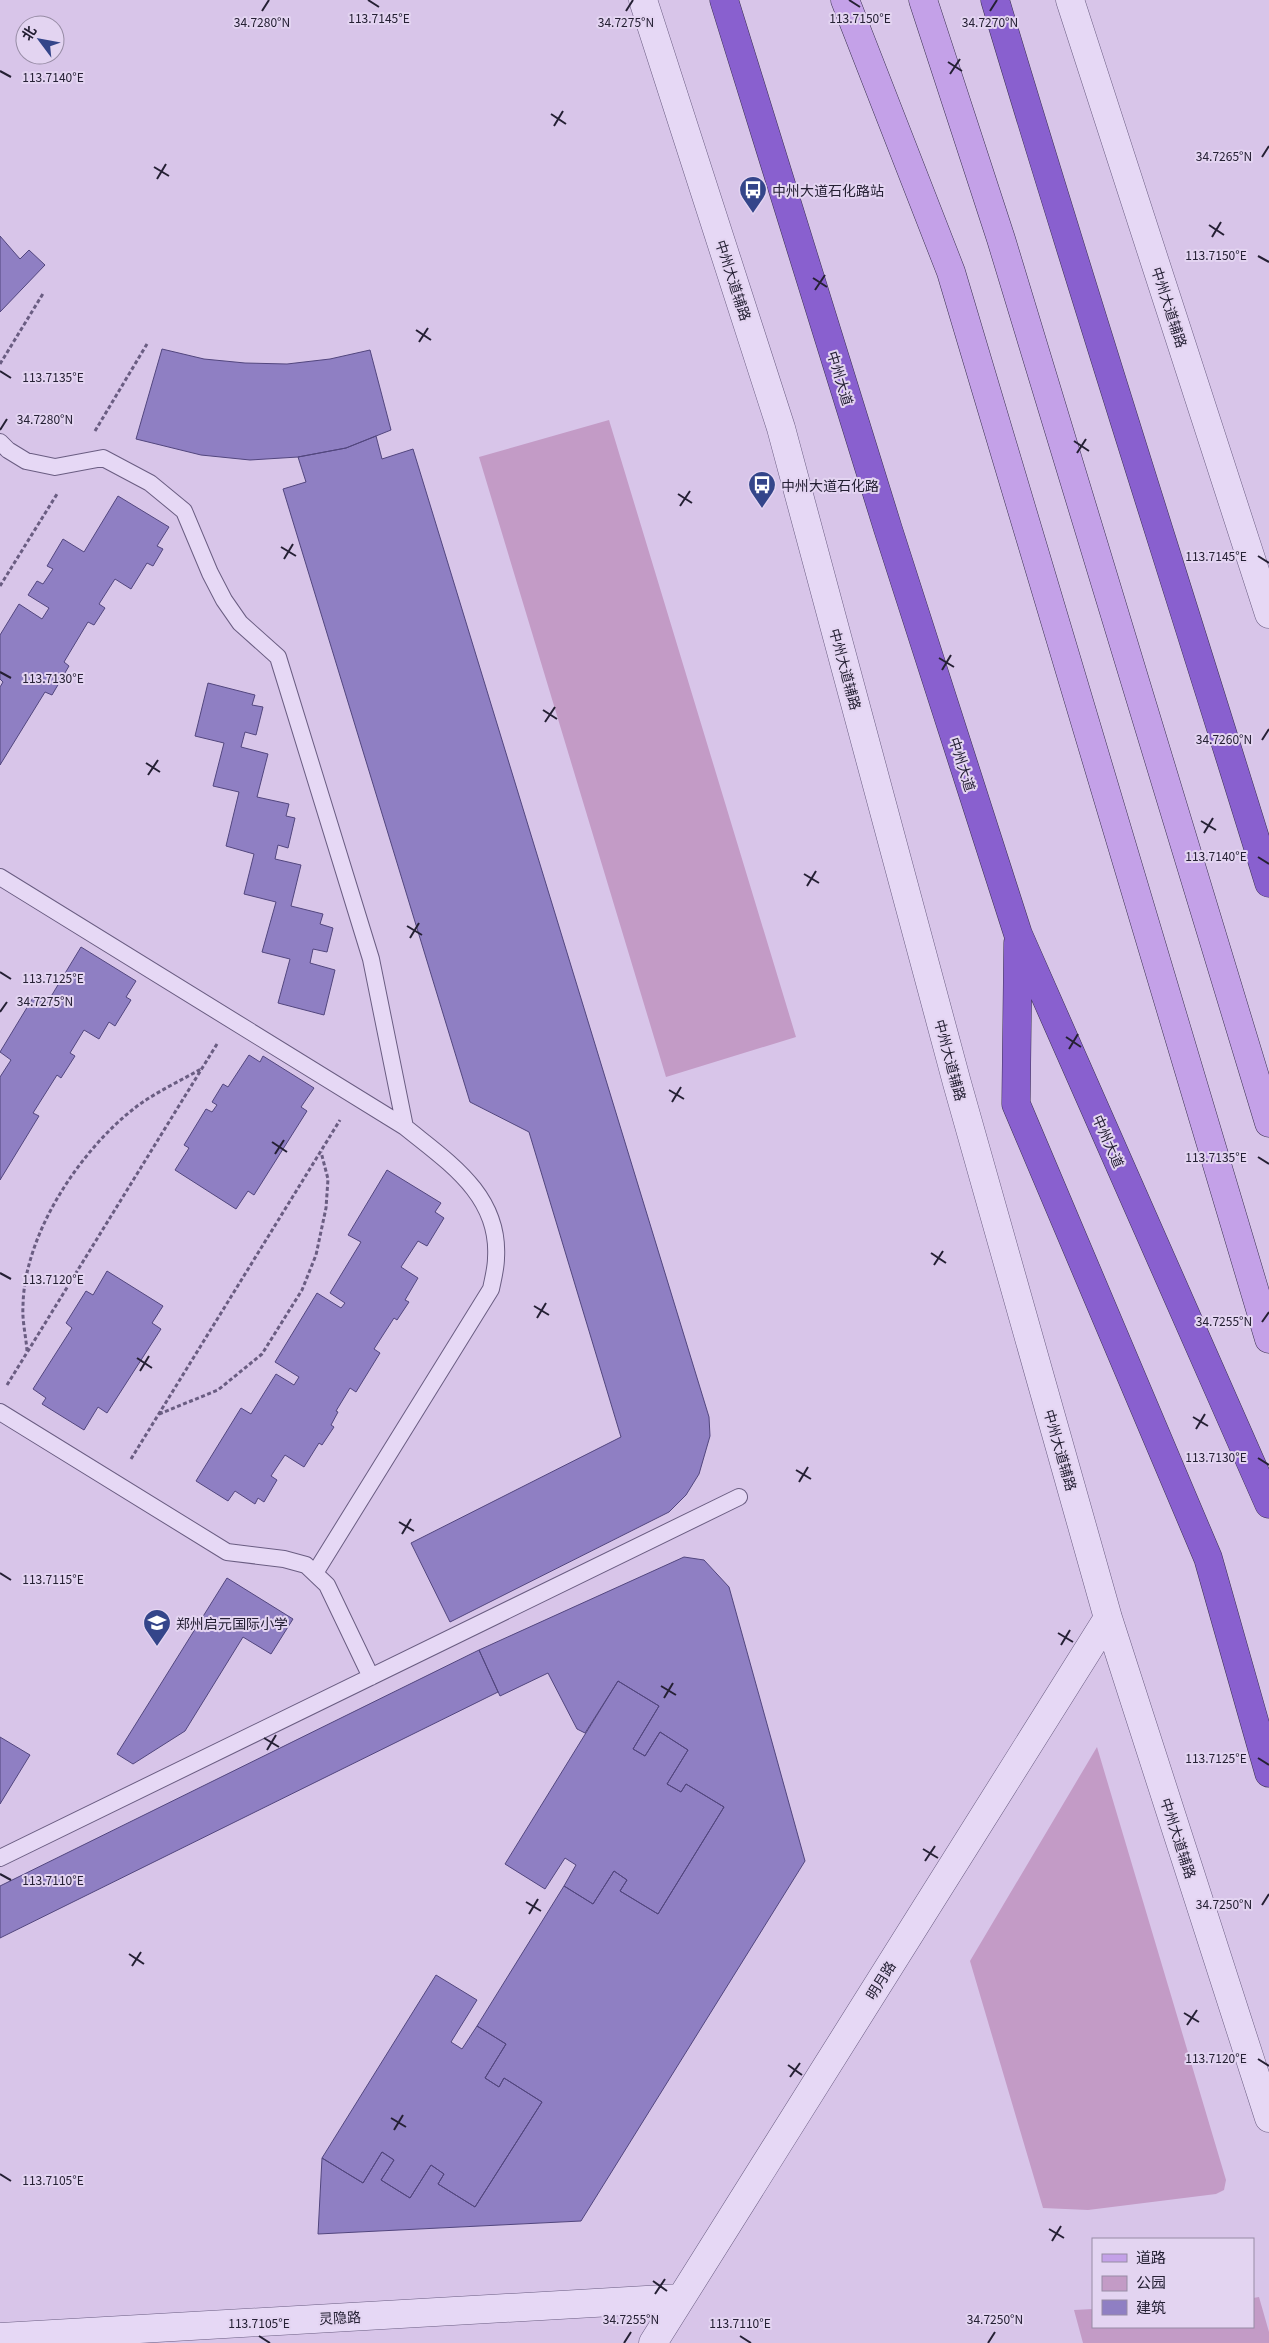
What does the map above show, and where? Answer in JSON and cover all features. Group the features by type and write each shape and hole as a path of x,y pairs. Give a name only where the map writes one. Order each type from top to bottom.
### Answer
{"highway":[{"name":"中州大道","path":"724,0 888,529 1018,934 1269,1504"},
{"path":"995,0 1058,210 1148,490 1269,883"},
{"path":"1018,934 1016,1104 1208,1558 1269,1773"}],"main road":[{"path":"844,0 951,272 1269,1339"},
{"path":"923,0 1001,239 1269,1124"}],"street":[{"name":"中州大道辅路","path":"643,0 781,428 957,1084 1108,1618 1269,2118"},
{"name":"中州大道辅路","path":"1070,0 1269,614"},
{"name":"明月路","path":"653,2343 1108,1618"},
{"name":"灵隐路","path":"0,2337 681,2298"}],"lane":[{"path":"0,442 8,450 26,461 55,467 103,458 150,483 184,511 210,573 224,600 240,623 278,657 371,959 405,1127"},
{"path":"0,877 405,1127 464,1175 487,1208 496,1257 491,1289 315,1573"},
{"path":"0,1412 227,1552 284,1559 306,1565 327,1585 371,1676"},
{"path":"0,1858 739,1497"}],"path":[{"path":"0,364 44,292"},
{"path":"0,586 147,344"},
{"path":"5,1389 232,1020"},
{"path":"27,1352 22,1306 30,1261 52,1209 76,1171 105,1134 137,1106 202,1069"},
{"path":"116,1483 354,1096"},
{"path":"158,1414 218,1390 262,1354 302,1290 316,1255 326,1208 328,1179 321,1152"}],"green space":[{"path":"609,420 796,1037 666,1077 479,457"},
{"path":"1097,1747 1226,2180 1224,2190 1216,2194 1088,2210 1043,2208 970,1961"},
{"path":"1259,2297 1269,2332 1269,2343 1083,2343 1074,2310 1092,2309 1092,2328 1254,2328 1254,2298"}],"building":[{"path":"0,236 20,259 29,250 45,265 0,312"},
{"path":"162,349 204,359 245,363 287,364 330,359 370,350 391,430 346,448 298,457 250,460 201,455 136,439"},
{"path":"376,436 382,459 413,449 709,1417 710,1436 699,1474 686,1495 669,1512 450,1622 411,1543 621,1437 529,1132 470,1102 283,489 306,482 298,457 346,448"},
{"path":"118,496 169,527 157,546 163,549 153,566 147,563 131,589 115,579 99,604 105,608 94,625 88,622 64,662 69,666 52,695 45,692 0,765 0,687 3,682 0,679 0,635 19,604 42,619 49,608 28,595 37,581 43,584 53,569 47,566 63,539 84,552"},
{"path":"208,683 255,695 252,705 263,707 256,735 245,732 241,747 268,754 257,797 289,804 286,816 295,818 288,848 278,845 275,859 301,865 291,906 323,914 320,924 333,928 327,952 313,949 310,963 335,970 324,1015 278,1003 290,959 262,952 276,902 244,894 254,854 226,846 239,792 213,786 224,743 195,736"},
{"path":"81,947 136,981 126,997 131,1000 115,1026 109,1022 99,1039 84,1030 70,1053 75,1056 61,1078 57,1075 33,1113 39,1116 0,1180 0,1077 11,1060 0,1052 34,996 47,1003"},
{"path":"249,1055 260,1062 263,1056 314,1088 301,1107 307,1111 254,1195 248,1191 236,1209 175,1170 189,1148 184,1145 206,1109 212,1112 217,1105 212,1102 223,1084 228,1087"},
{"path":"387,1170 441,1203 435,1212 444,1218 427,1246 418,1241 401,1267 418,1278 405,1300 409,1302 397,1320 394,1318 374,1349 380,1353 356,1392 350,1388 336,1411 338,1412 331,1425 334,1427 322,1445 319,1443 304,1467 285,1455 271,1476 277,1480 264,1502 258,1498 255,1504 235,1491 228,1501 196,1481 241,1408 251,1414 276,1374 294,1385 299,1377 275,1362 317,1293 341,1308 345,1303 330,1293 361,1242 348,1235"},
{"path":"107,1271 163,1306 152,1323 161,1329 107,1413 98,1407 84,1430 42,1404 46,1398 33,1389 72,1328 66,1323 86,1291 93,1295"},
{"path":"684,1557 704,1560 729,1587 805,1861 581,2221 318,2234 322,2158 363,2183 382,2152 394,2160 381,2180 410,2198 431,2165 444,2174 438,2184 475,2207 542,2102 504,2078 499,2087 485,2078 506,2044 477,2026 564,1886 593,1904 614,1871 627,1880 620,1891 658,1914 724,1807 686,1784 681,1792 667,1784 688,1750 660,1732 645,1756 633,1749 659,1706 618,1681 585,1733 577,1729 548,1673 500,1696 479,1650"},
{"path":"227,1578 293,1619 271,1654 243,1637 185,1731 133,1764 117,1754"},
{"path":"479,1650 498,1692 0,1938 0,1886"},
{"path":"618,1681 659,1706 633,1749 645,1756 660,1732 688,1750 667,1784 681,1792 686,1784 724,1807 658,1914 620,1891 627,1880 614,1871 593,1904 564,1886 576,1865 565,1858 545,1889 505,1864"},
{"path":"0,1737 30,1755 0,1804"},
{"path":"436,1975 477,2000 451,2042 462,2049 477,2026 506,2044 485,2078 499,2087 504,2078 542,2102 475,2207 438,2184 444,2174 431,2165 410,2198 381,2180 394,2160 382,2152 363,2183 322,2158"}],"place":[{"name":"中州大道石化路站","path":"753,214"},
{"name":"中州大道石化路","path":"762,509"},
{"name":"郑州启元国际小学","path":"157,1647"}]}
